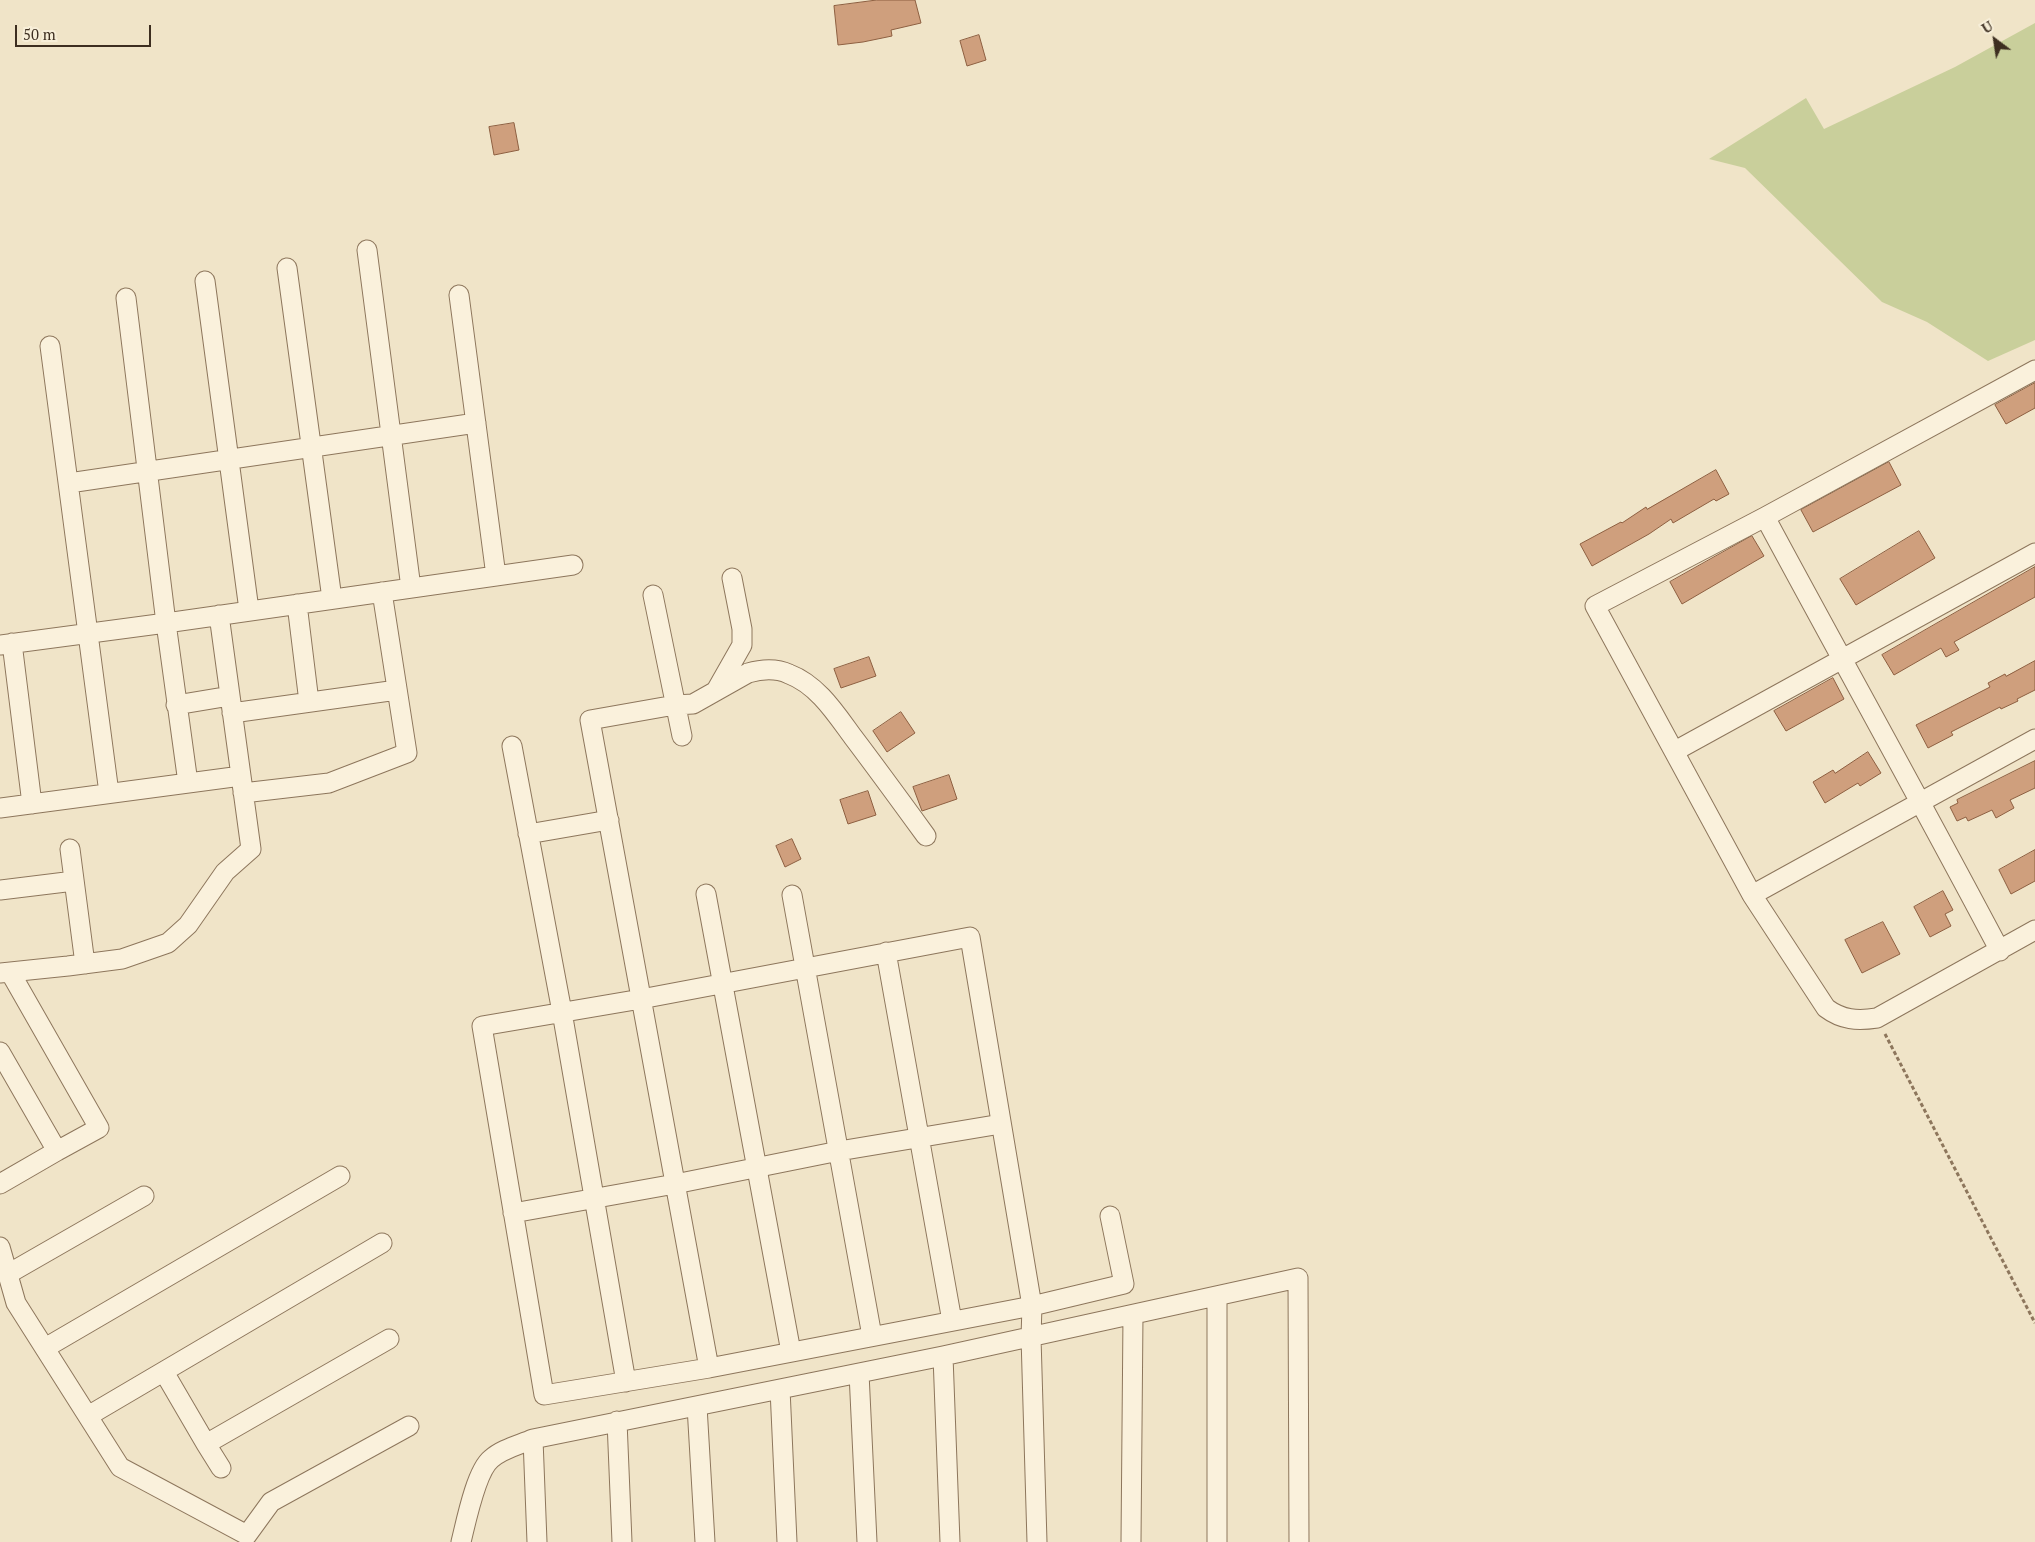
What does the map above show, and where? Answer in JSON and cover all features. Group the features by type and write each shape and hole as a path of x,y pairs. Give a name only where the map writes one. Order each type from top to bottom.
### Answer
{"street":[{"path":"367,250 411,588"},
{"path":"286,268 332,599"},
{"path":"206,281 249,610"},
{"path":"459,295 496,576"},
{"path":"126,298 176,705 188,783"},
{"path":"50,346 109,793"},
{"path":"2035,370 1765,517 1595,606 1752,895 1826,1008 1844,1018 1863,1020 1877,1018 2035,930"},
{"path":"69,483 476,423"},
{"path":"1765,517 1922,803 2000,951"},
{"path":"1675,751 2035,553"},
{"path":"32,804 6,644 573,565"},
{"path":"715,693 742,645 742,629 732,578"},
{"path":"0,808 188,783 329,783 407,753 382,592"},
{"path":"653,594 682,736"},
{"path":"297,604 309,702"},
{"path":"0,1184 99,1128 5,972 122,959 168,943 188,924 225,872 250,849 219,615"},
{"path":"709,1368 590,720 675,705 693,704 748,673 772,669 790,674 812,686 884,777 926,836"},
{"path":"176,705 309,702 397,690"},
{"path":"1752,895 2035,739"},
{"path":"512,746 562,1012 626,1382"},
{"path":"528,834 608,820"},
{"path":"70,849 85,964"},
{"path":"0,890 74,881"},
{"path":"706,894 791,1352"},
{"path":"792,895 872,1336"},
{"path":"1038,1542 1031,1337 1032,1306 970,937 642,999 482,1026 544,1395 709,1368 1032,1306 1124,1284 1110,1216"},
{"path":"886,952 952,1321"},
{"path":"0,1052 57,1152"},
{"path":"513,1213 675,1184 839,1151 1001,1124"},
{"path":"45,1348 340,1176"},
{"path":"8,1274 144,1196"},
{"path":"88,1416 382,1243"},
{"path":"0,1247 16,1303 120,1467 247,1536 271,1502 409,1426"},
{"path":"461,1542 478,1479 487,1463 498,1454 533,1439 943,1356 1298,1278 1299,1542"},
{"path":"1217,1296 1217,1542"},
{"path":"1131,1542 1133,1315"},
{"path":"206,1444 389,1339"},
{"path":"943,1356 950,1542"},
{"path":"164,1372 221,1468"},
{"path":"859,1373 867,1542"},
{"path":"780,1389 787,1542"},
{"path":"697,1406 705,1542"},
{"path":"616,1422 622,1542"},
{"path":"533,1439 537,1542"}],"path":[{"path":"1877,1018 2035,1323"}],"green space":[{"path":"2035,23 2035,340 1988,361 1927,322 1882,302 1745,168 1709,159 1806,98 1824,129 1955,67"}],"building":[{"path":"877,0 915,0 921,23 891,30 892,36 838,45 834,6"},
{"path":"979,35 986,60 967,66 960,41"},
{"path":"514,123 519,150 494,155 489,127"},
{"path":"2035,383 2035,408 2006,424 1995,405"},
{"path":"1889,462 1901,485 1813,532 1801,510"},
{"path":"1716,470 1729,494 1716,501 1714,499 1673,523 1671,519 1649,534 1592,566 1580,544 1622,523 1646,507 1647,509"},
{"path":"1919,531 1935,558 1856,605 1840,579"},
{"path":"1752,536 1764,556 1682,604 1670,582"},
{"path":"2035,567 2035,597 1954,642 1959,650 1946,657 1941,648 1894,675 1882,655"},
{"path":"869,657 876,676 841,688 834,669"},
{"path":"2035,661 2035,690 2017,699 2018,701 2001,709 2000,707 1951,732 1953,735 1928,748 1916,725 1990,687 1988,683"},
{"path":"1833,678 1844,699 1786,731 1774,711"},
{"path":"901,712 915,733 887,752 873,731"},
{"path":"1868,752 1881,773 1860,786 1858,783 1825,803 1813,782 1833,770 1835,773"},
{"path":"2035,761 2035,788 2010,800 2014,808 1996,818 1992,810 1968,821 1966,817 1957,821 1950,807 1958,803 1957,800"},
{"path":"949,775 957,799 922,811 913,787"},
{"path":"868,791 876,815 848,824 840,800"},
{"path":"792,839 801,859 785,867 776,846"},
{"path":"2035,850 2035,881 2011,894 1999,870"},
{"path":"1943,891 1953,910 1945,914 1951,926 1930,937 1914,907"},
{"path":"1883,922 1900,954 1862,973 1845,940"}]}
